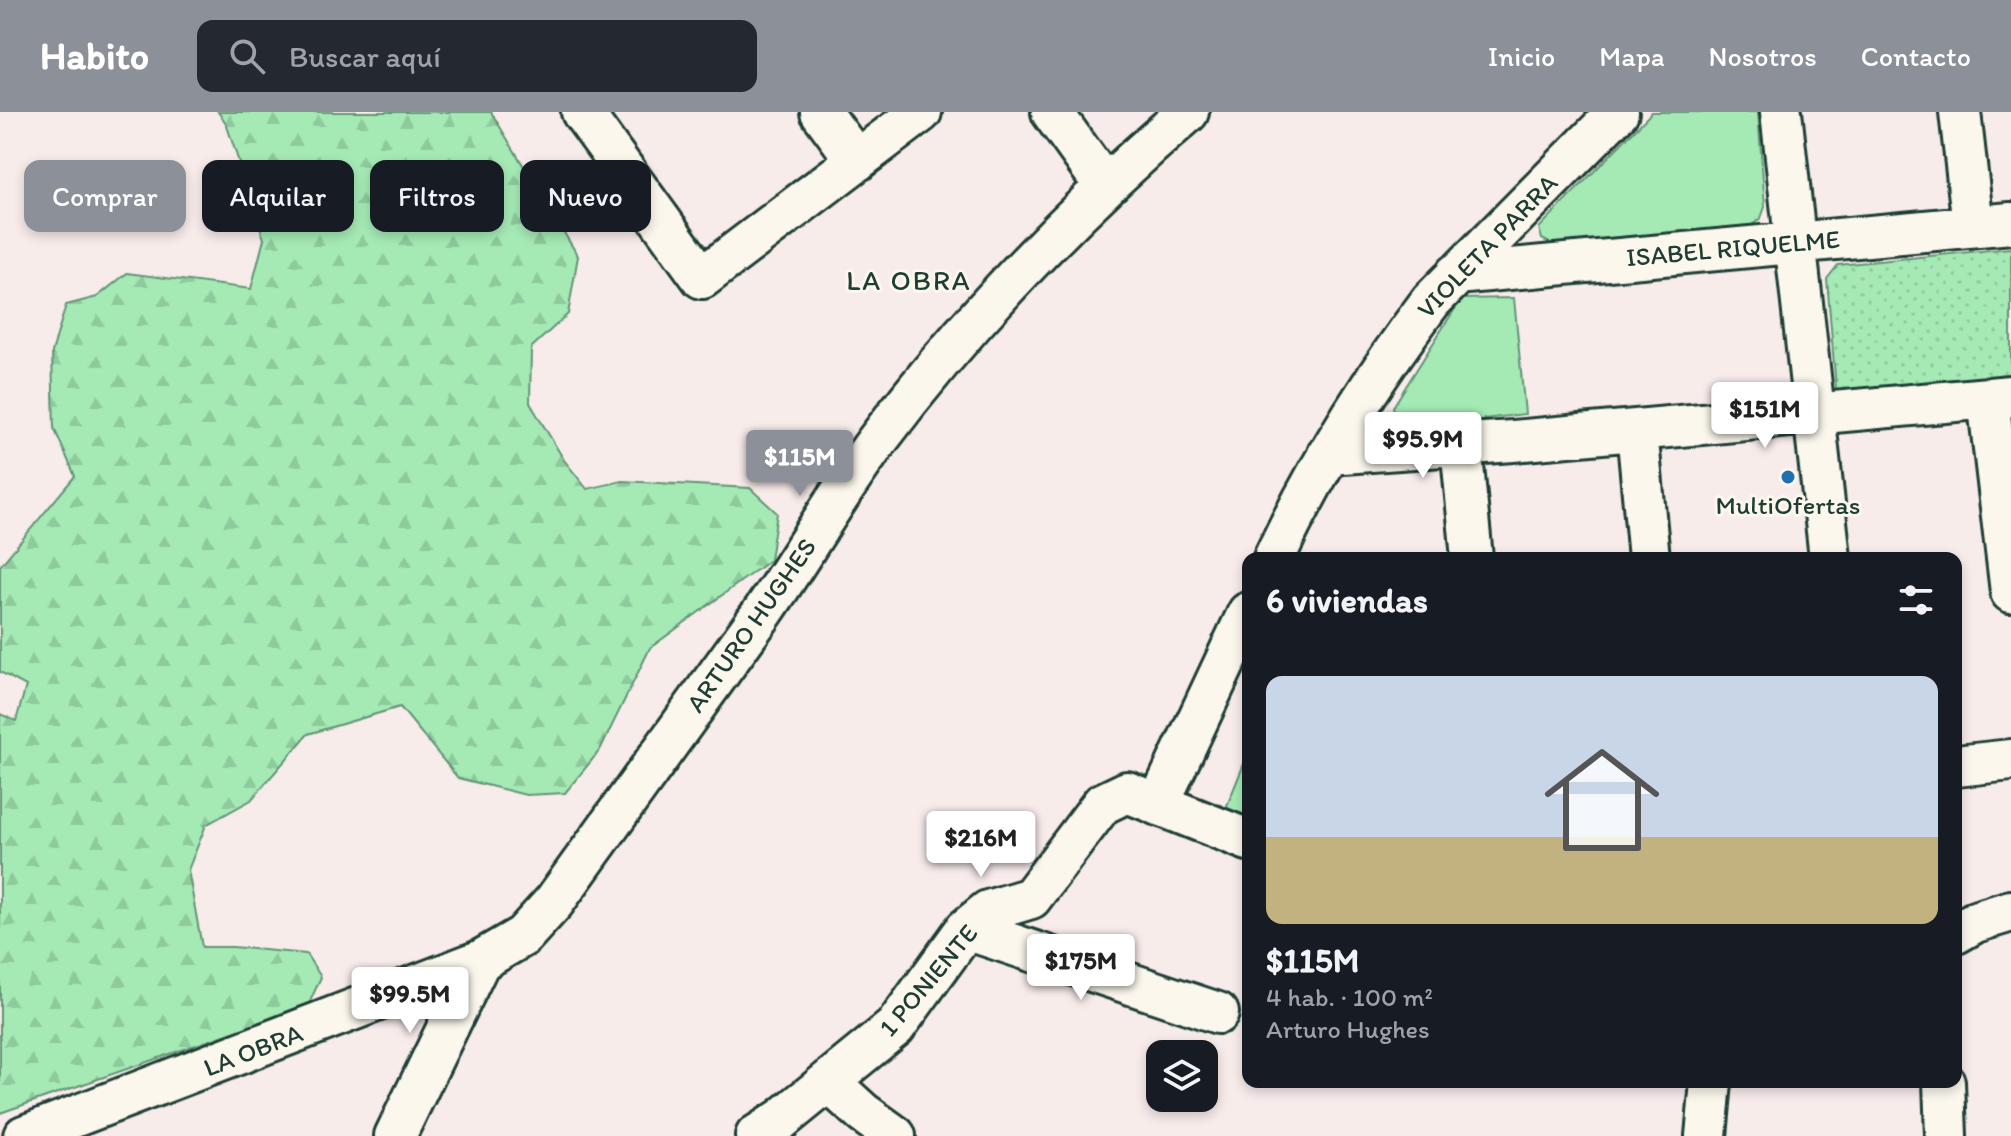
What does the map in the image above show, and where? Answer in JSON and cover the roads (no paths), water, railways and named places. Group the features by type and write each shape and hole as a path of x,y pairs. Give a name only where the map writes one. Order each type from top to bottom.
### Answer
{"street":[{"path":"582,112 702,278 921,112"},
{"path":"821,112 857,161"},
{"path":"1052,112 1105,186"},
{"name":"ARTURO HUGHES","path":"480,961 513,943 540,920 772,599 884,432 980,317 1105,186 1188,112"},
{"name":"VIOLETA PARRA","path":"1294,539 1328,454 1409,330 1456,274 1618,112"},
{"path":"1781,112 1829,552"},
{"path":"1960,112 1992,225"},
{"name":"ISABEL RIQUELME","path":"1456,274 1992,225"},
{"path":"1328,454 2000,397 2011,592"},
{"path":"1637,430 1648,552"},
{"path":"1461,445 1471,552"},
{"path":"1158,805 1242,626"},
{"path":"1962,765 2011,760"},
{"name":"1 PONIENTE","path":"1019,948 1031,898 1102,804 1127,792 1242,834"},
{"name":"1 PONIENTE","path":"756,1136 829,1082 895,1027 966,929 988,911 1031,898"},
{"path":"1962,930 1975,922 2011,911"},
{"path":"966,929 1218,1013"},
{"path":"395,1136 480,961"},
{"name":"LA OBRA","path":"24,1136 480,961"},
{"path":"829,1082 863,1113 895,1136"},
{"path":"1706,1136 1710,1088"},
{"path":"1944,1088 1946,1136"}],"place":[{"name":"MultiOfertas","path":"1788,477"}],"district":[{"name":"LA OBRA","path":"909,280"}]}
